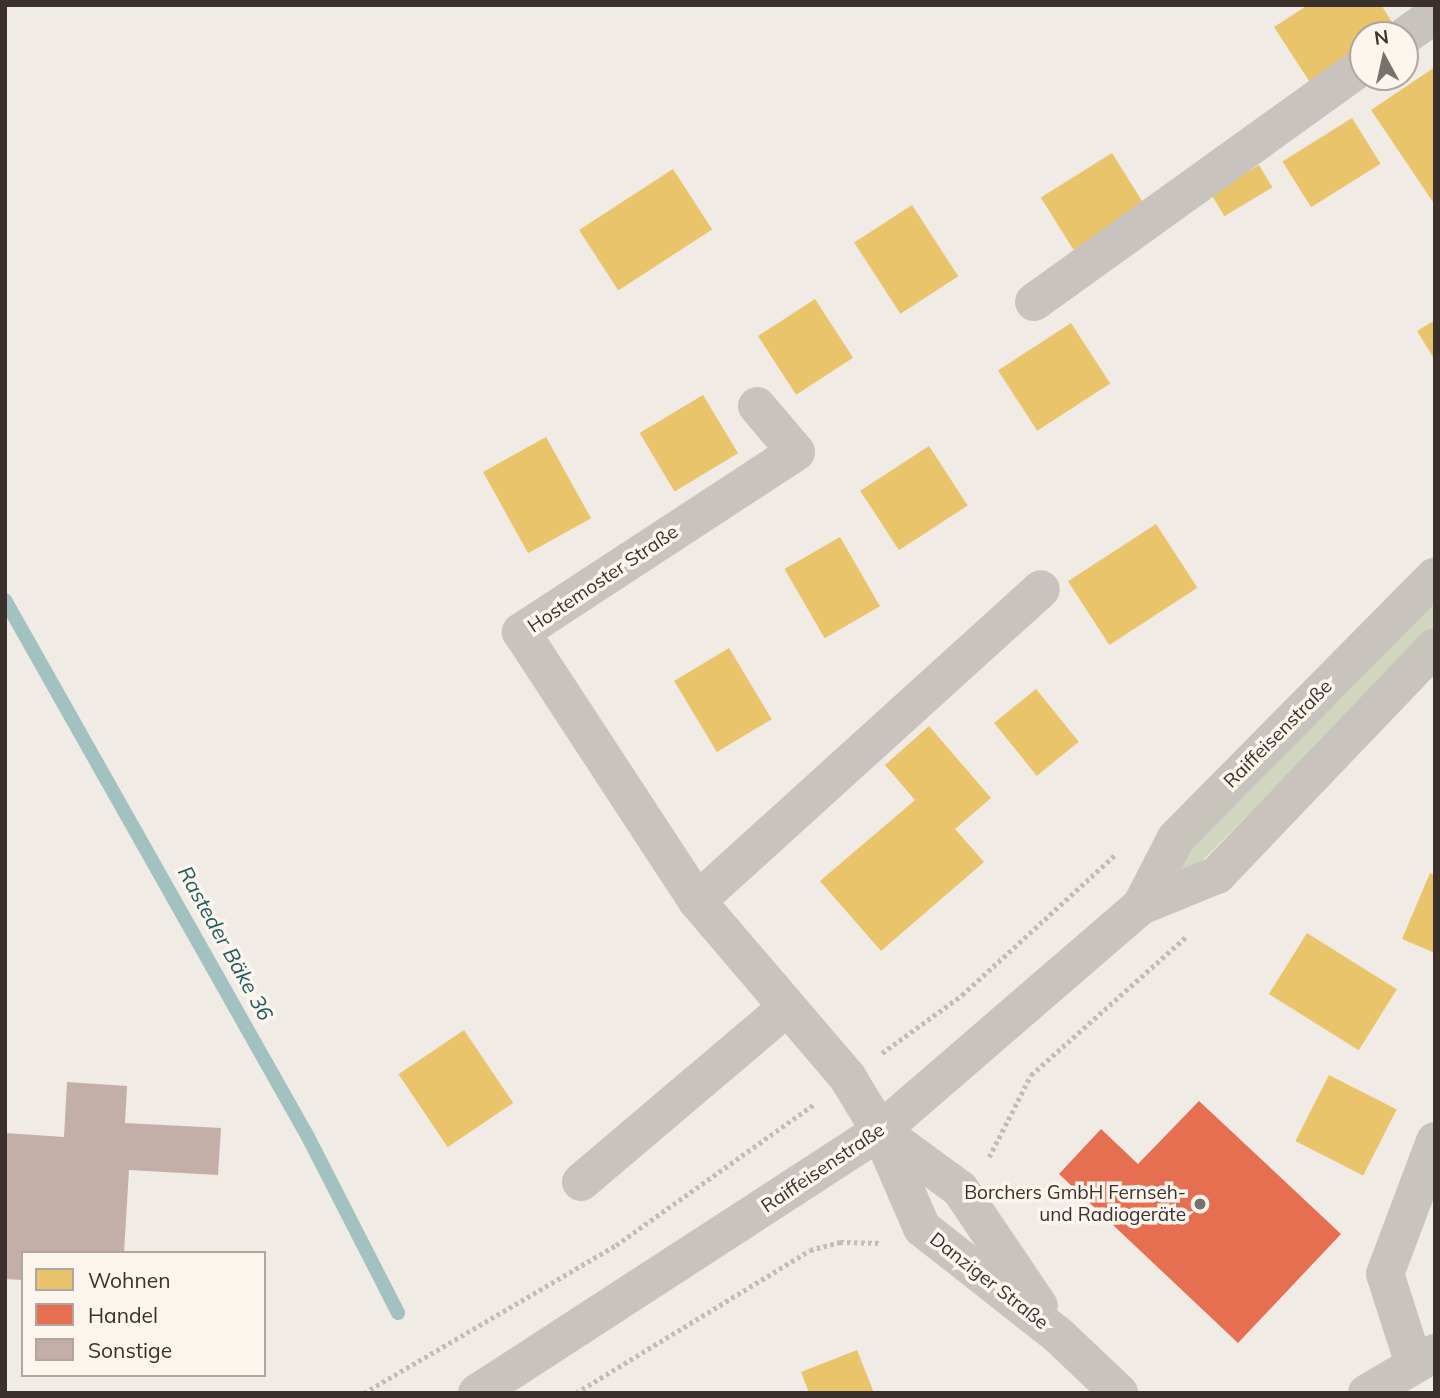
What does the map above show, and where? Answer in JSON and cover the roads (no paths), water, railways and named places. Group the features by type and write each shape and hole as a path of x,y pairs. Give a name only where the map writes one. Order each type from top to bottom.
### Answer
{"street":[{"path":"1419,25 1435,13 1430,5"},
{"path":"1034,302 1349,76"},
{"name":"Hostemoster Straße","path":"757,406 796,452 522,632 697,901 848,1078 880,1131"},
{"name":"Raiffeisenstraße","path":"1141,906 1176,838 1435,576"},
{"path":"697,901 1041,589"},
{"name":"Raiffeisenstraße","path":"477,1393 880,1131 1141,906 1217,875 1435,647"},
{"path":"581,1182 787,1007"},
{"name":"Danziger Straße","path":"880,1131 922,1228 1059,1336 1119,1393"},
{"name":"Danziger Straße","path":"880,1131 960,1189 1059,1336"},
{"path":"1367,1393 1424,1357 1385,1274 1435,1141"}],"waterway":[{"name":"Rasteder Bäke 36","path":"5,600 307,1135 398,1313"}],"place":[{"name":"Borchers GmbH Fernseh- und Radiogeräte","path":"1200,1204"}]}
